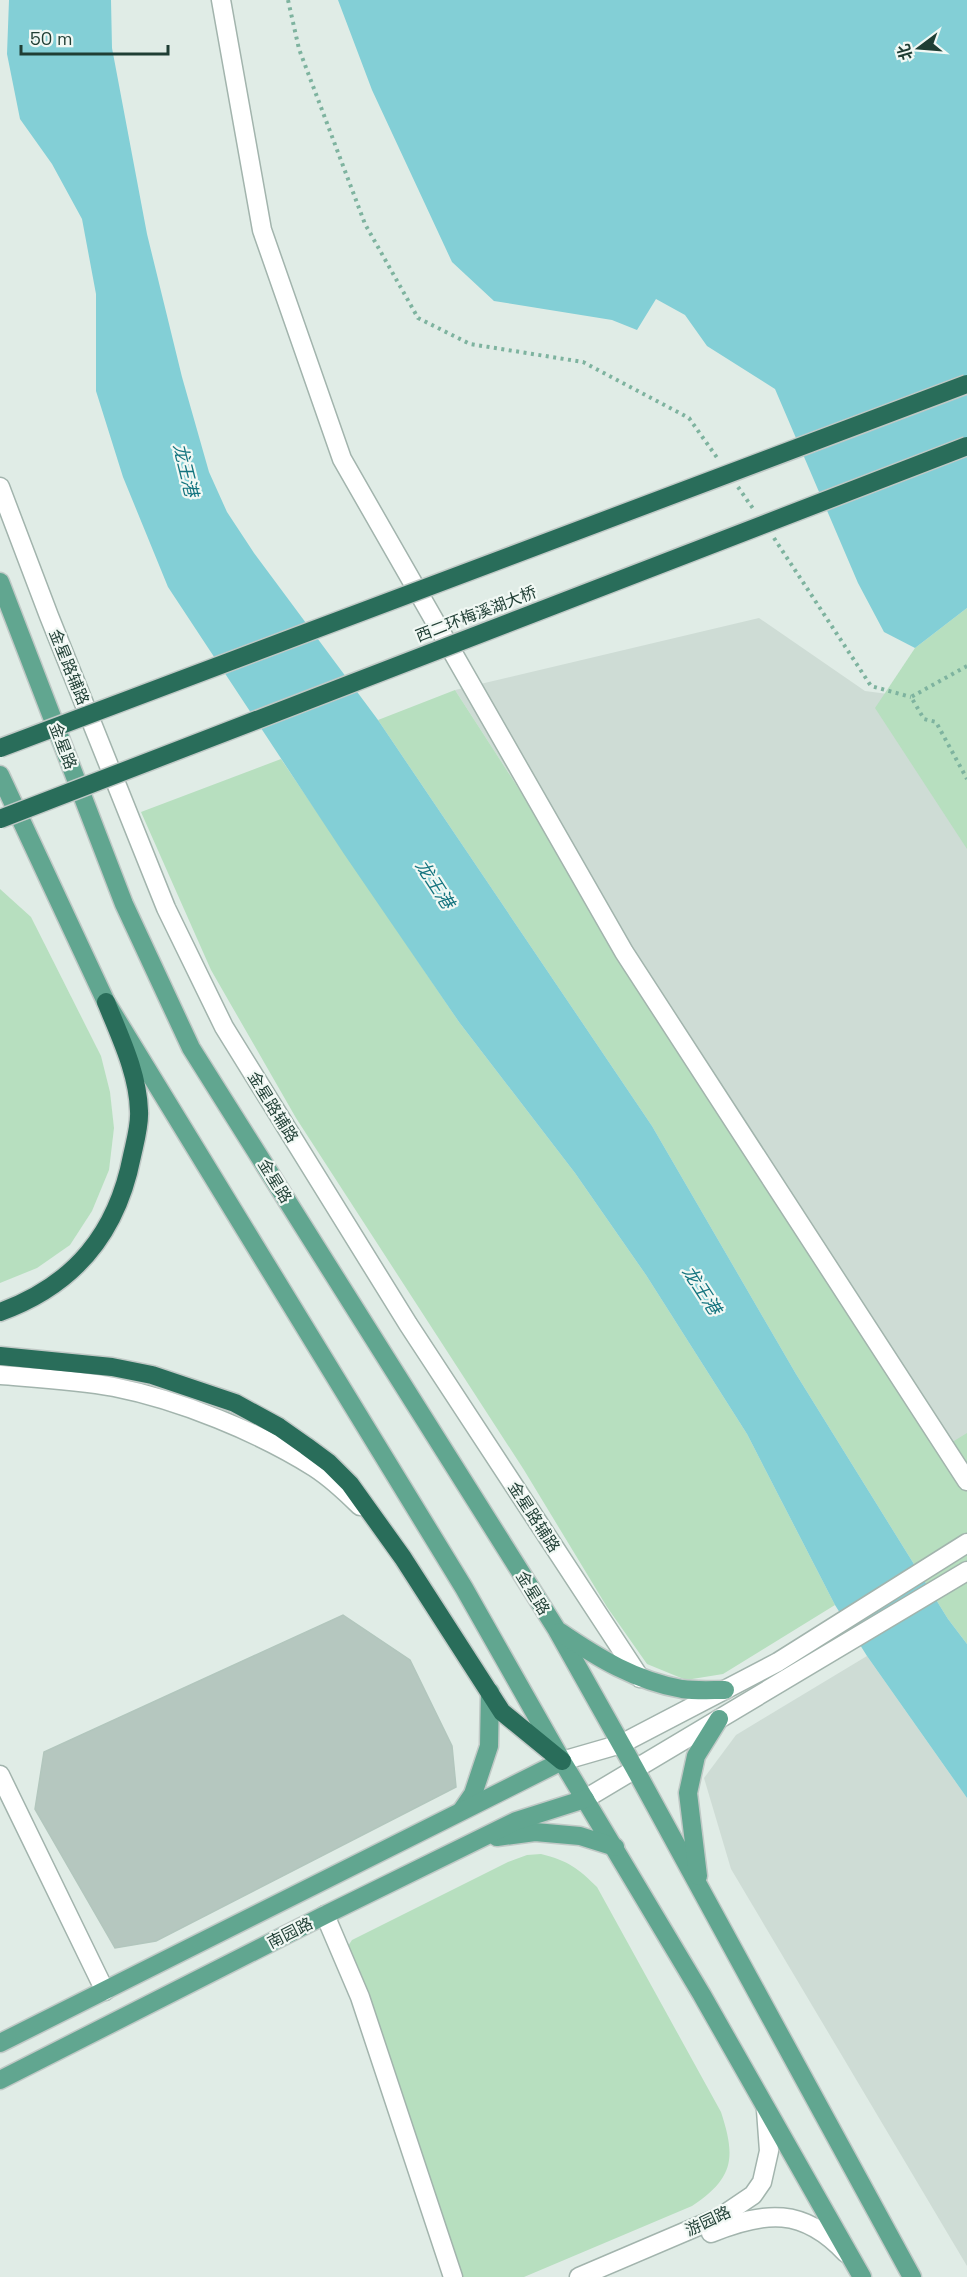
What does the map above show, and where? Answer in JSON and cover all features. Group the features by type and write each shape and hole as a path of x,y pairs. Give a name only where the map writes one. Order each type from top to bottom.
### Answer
{"highway":[{"path":"0,748 967,384"},
{"name":"西二环梅溪湖大桥","path":"0,819 967,446"},
{"path":"0,1312 23,1304 57,1284 80,1265 111,1221 126,1185 140,1113 135,1078 106,1002"},
{"path":"0,1356 112,1367 152,1375 235,1403 279,1428 329,1463 350,1484 378,1522 502,1712 562,1761"}],"main road":[{"name":"金星路","path":"0,582 124,904 191,1048 557,1630 912,2277"},
{"path":"0,775 106,1002 464,1588 562,1761 702,1995 862,2277"},
{"path":"557,1630 595,1656 640,1678 685,1690 724,1690"},
{"path":"462,1810 473,1794 489,1746 490,1692"},
{"path":"700,1887 688,1792 696,1756 719,1719"},
{"name":"南园路","path":"0,2043 562,1761"},
{"name":"南园路","path":"0,2080 516,1821 585,1799"},
{"path":"480,1839 535,1832 580,1836 615,1847"}],"street":[{"path":"221,0 262,230 342,459 624,952 967,1481"},
{"name":"金星路辅路","path":"0,487 166,908 224,1027 408,1324 640,1678"},
{"path":"0,1375 114,1387 185,1407 233,1425 314,1468 339,1486 378,1522"},
{"path":"562,1761 621,1744 778,1662 967,1543"},
{"path":"585,1799 967,1571"},
{"path":"0,1775 105,1991"},
{"path":"325,1915 360,1997 453,2277"},
{"name":"游园路","path":"579,2277 722,2216 753,2196 762,2182 769,2151 766,2110"},
{"name":"游园路","path":"607,2277 734,2224 760,2217 794,2218 808,2224 836,2242 850,2257"}],"path":[{"path":"288,0 299,49 365,224 418,318 470,344 583,362 689,418 722,465"},
{"path":"735,483 755,511"},
{"path":"768,530 795,567 871,686 911,697 924,719 936,722 967,779"},
{"path":"911,697 967,666"}],"shaded area":[{"path":"759,618 865,691 911,697 967,779 967,1482 455,690"},
{"path":"867,1656 967,1798 967,2266 731,1869 704,1778 736,1735"}],"green space":[{"path":"967,608 967,849 875,708 915,648"},
{"path":"455,690 944,1447 967,1433 967,1644 948,1619 796,1374 652,1126 378,720"},
{"path":"281,759 459,1022 575,1173 646,1275 747,1434 835,1605 723,1674 686,1680 647,1664 607,1607 524,1470 296,1118 211,970 141,812"},
{"path":"0,889 31,917 101,1056 110,1092 114,1128 109,1170 92,1211 70,1245 37,1268 0,1283"},
{"path":"541,1854 572,1866 597,1887 721,2112 729,2142 728,2166 716,2186 692,2206 524,2277 460,2277 373,2007 348,1946 352,1940 508,1862 527,1855"}],"water":[{"name":"龙王港","path":"9,0 111,0 112,48 147,234 182,377 209,472 227,512 254,553 378,720 652,1126 796,1374 948,1619 967,1644 967,1798 867,1656 835,1605 747,1434 646,1275 575,1173 459,1022 344,854 168,587 123,477 96,391 96,294 82,219 52,164 20,119 7,54"},
{"path":"338,0 967,0 967,608 915,648 884,632 858,583 775,389 707,346 685,315 656,299 637,330 612,320 494,301 452,262 372,90"}],"building":[{"path":"343,1615 410,1660 452,1746 456,1787 156,1941 115,1948 35,1809 44,1752"}]}
